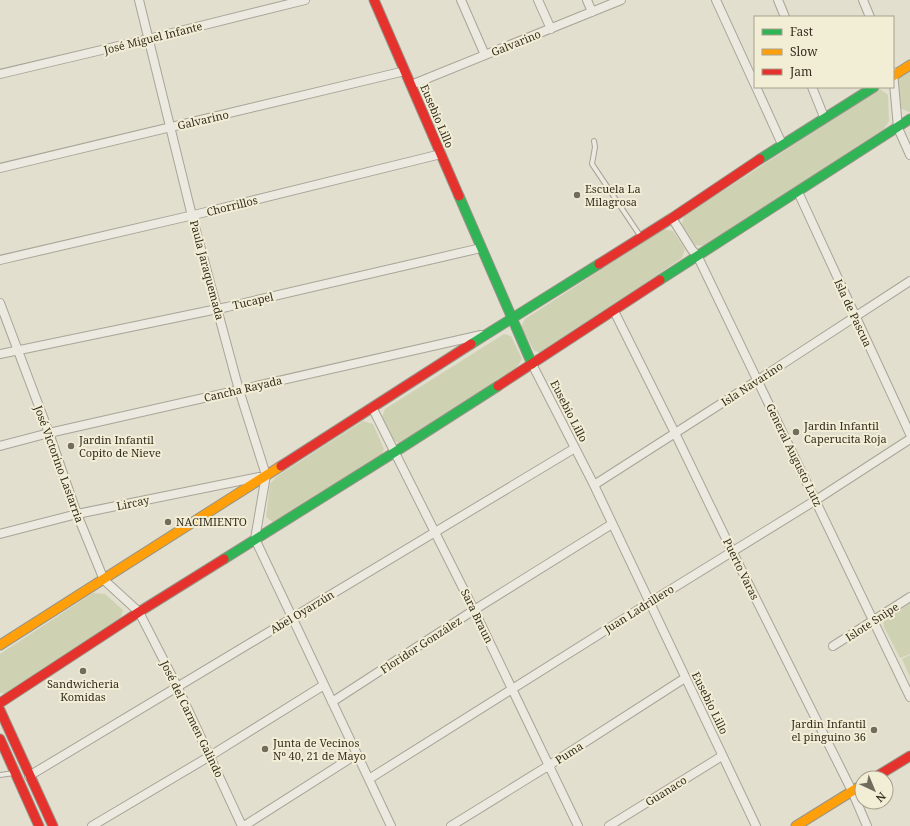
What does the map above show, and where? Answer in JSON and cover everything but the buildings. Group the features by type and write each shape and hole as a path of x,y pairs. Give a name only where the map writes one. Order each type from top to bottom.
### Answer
{"main road":[{"name":"Eusebio Lillo","path":"374,0 532,364"},
{"path":"894,73 910,65"},
{"path":"0,645 104,580 486,334 672,218 782,144 872,88"},
{"path":"0,703 139,612 532,364 697,255 910,120"},
{"path":"0,710 53,826"},
{"path":"1,741 39,826"},
{"path":"887,770 910,756"},
{"path":"796,826 852,791"}],"street":[{"name":"Paula Jaraquemada","path":"139,0 192,216 239,390 266,475 255,539"},
{"name":"José Miguel Infante","path":"0,74 305,0"},
{"path":"461,0 485,55"},
{"path":"538,0 550,29"},
{"path":"587,0 592,12"},
{"name":"Galvarino","path":"411,85 621,0"},
{"path":"716,0 754,84"},
{"path":"778,0 785,16"},
{"path":"863,0 870,16"},
{"name":"Galvarino","path":"0,168 405,72"},
{"path":"894,85 898,128 910,155"},
{"path":"756,88 782,144"},
{"path":"812,88 824,117"},
{"name":"Chorrillos","path":"0,260 192,216 441,154"},
{"name":"Isla de Pascua","path":"798,192 854,316 910,434"},
{"name":"General Augusto Lutz","path":"672,218 692,250 697,255 910,697"},
{"name":"Tucapel","path":"0,354 217,309 481,248"},
{"name":"Isla Navarino","path":"594,485 910,281"},
{"name":"José Victorino Lastarria","path":"0,303 49,433 77,514 104,580 139,612"},
{"name":"Puerto Varas","path":"614,311 852,791 867,826"},
{"name":"Cancha Rayada","path":"0,446 49,433 486,334"},
{"name":"Eusebio Lillo","path":"532,364 594,485 756,826"},
{"name":"Sara Braun","path":"372,408 474,610 578,826"},
{"name":"Juan Ladrillero","path":"369,779 512,688 816,500 910,439"},
{"name":"Abel Oyarzún","path":"29,776 178,688 575,448"},
{"name":"Lircay","path":"0,534 77,514 266,475"},
{"name":"Floridor González","path":"332,702 474,610 612,524"},
{"path":"255,539 390,826"},
{"name":"Islote Snipe","path":"833,646 910,597"},
{"name":"José del Carmen Galindo","path":"139,612 178,688 243,826"},
{"name":"Puma","path":"451,826 685,678"},
{"path":"92,826 210,756 324,685"},
{"path":"243,826 357,754"},
{"name":"Guanaco","path":"609,826 722,756"}],"lane":[{"path":"594,141 595,147 592,164 641,237"},
{"path":"0,774 14,773"}],"green space":[{"path":"910,70 909,112 900,108 898,80 903,74"},
{"path":"880,89 888,95 889,121 884,129 704,246 695,245 682,224 684,216"},
{"path":"664,229 673,231 685,249 682,258 543,353 534,351 521,327 525,319"},
{"path":"504,334 511,336 522,359 517,367 399,443 392,440 382,417 385,409"},
{"path":"363,421 373,424 384,449 381,456 273,522 266,517 270,484 276,477"},
{"path":"93,593 105,594 123,610 120,619 6,694 0,693 0,654"},
{"path":"910,603 910,654 900,658 884,627 883,620"},
{"path":"910,655 910,677 902,659"}],"traffic: fast":[{"path":"760,159 872,88"},
{"path":"660,280 910,119"},
{"path":"459,196 532,364"},
{"path":"471,344 599,264"},
{"path":"224,559 498,386"}],"traffic: slow":[{"path":"894,75 910,65"},
{"path":"0,645 281,466"},
{"path":"796,826 854,790"}],"traffic: jam":[{"path":"374,0 459,196"},
{"path":"599,264 672,218 760,159"},
{"path":"498,386 660,280"},
{"path":"281,466 471,344"},
{"path":"0,703 139,612 224,559"},
{"path":"0,710 53,826"},
{"path":"0,739 39,826"},
{"path":"887,770 910,756"}],"place":[{"name":"Escuela La Milagrosa","path":"577,195"},
{"name":"Jardin Infantil Caperucita Roja","path":"796,432"},
{"name":"Jardin Infantil Copito de Nieve","path":"71,446"},
{"name":"NACIMIENTO","path":"168,522"},
{"name":"Sandwicheria Komidas","path":"83,671"},
{"name":"Jardin Infantil el pinguino 36","path":"874,730"},
{"name":"Junta de Vecinos Nº 40, 21 de Mayo","path":"265,749"}]}
